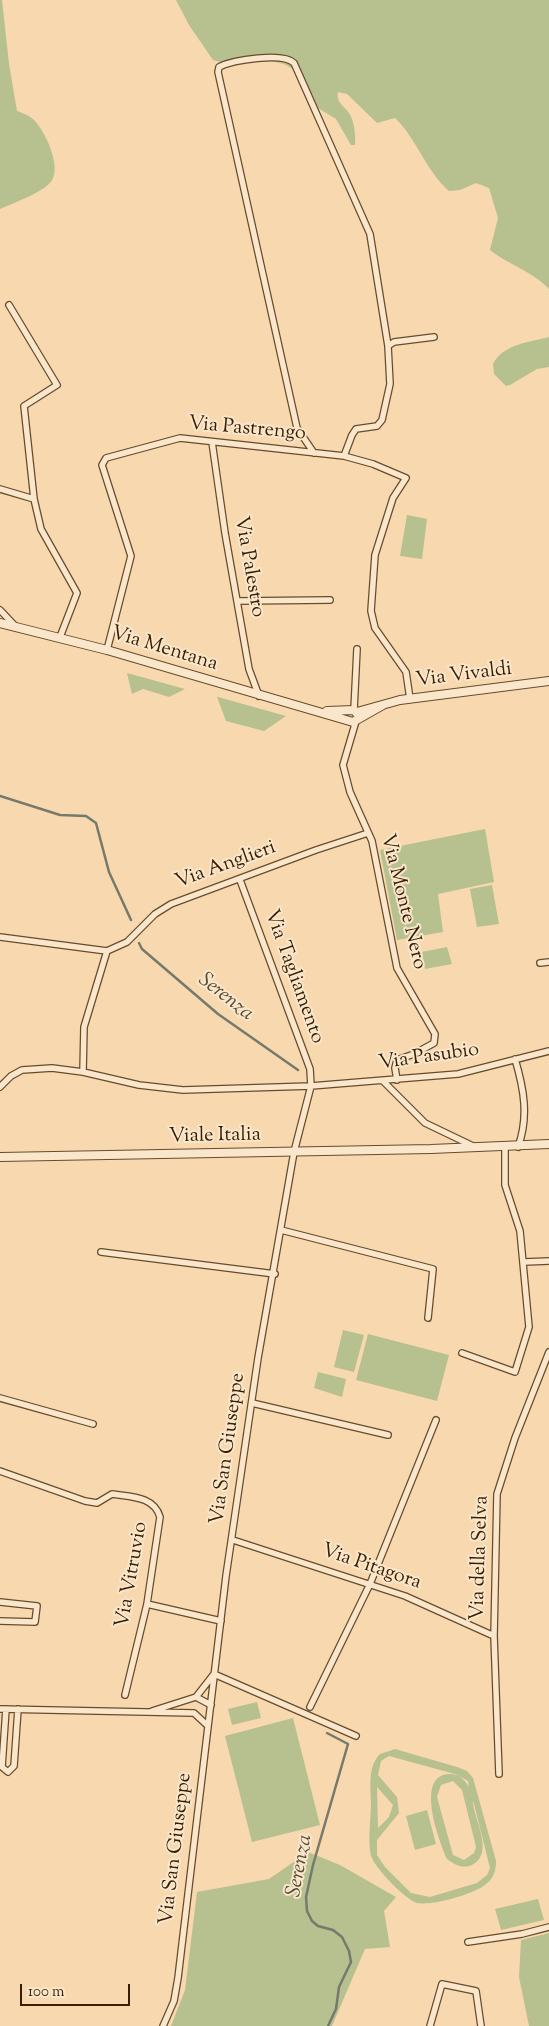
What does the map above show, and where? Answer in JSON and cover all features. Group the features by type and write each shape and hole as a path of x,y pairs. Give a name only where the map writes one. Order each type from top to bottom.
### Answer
{"street":[{"name":"Via Pastrengo","path":"314,453 297,428 218,72 224,64 274,56 287,58 294,63 370,234 388,346"},
{"path":"9,304 57,385 24,406 34,498 41,529 77,593 60,638"},
{"path":"344,456 356,429 377,426 382,420 390,384 388,346 394,342 434,337"},
{"name":"Via Pastrengo","path":"107,650 131,556 102,466 106,458 180,438 314,453"},
{"name":"Via Palestro","path":"212,442 249,669 259,696"},
{"path":"314,453 344,456 373,464 406,478 393,498 375,555 371,611 375,628 406,672 410,699"},
{"path":"0,490 34,498"},
{"path":"237,601 330,600"},
{"path":"0,610 16,627"},
{"name":"Via Mentana","path":"0,623 107,650 259,696 318,711 354,716"},
{"name":"Via Monte Nero","path":"357,649 352,735 343,765 350,792 372,841 397,968 435,1034 434,1043 397,1060 395,1068 397,1080"},
{"name":"Via Vivaldi","path":"354,716 383,705 410,699 549,681"},
{"name":"Via Anglieri","path":"107,951 127,942 155,914 171,904 240,880 316,850 368,833"},
{"name":"Via Tagliamento","path":"240,880 310,1069 311,1086"},
{"path":"0,937 107,951 84,1027 83,1072"},
{"path":"540,964 549,962"},
{"name":"Via Pasubio","path":"0,1087 22,1070 52,1068 183,1090 311,1086 458,1074 549,1050"},
{"path":"515,1059 525,1104 522,1135 518,1147"},
{"path":"383,1081 425,1123 477,1148"},
{"name":"Via San Giuseppe","path":"163,2026 174,2001 178,1978 202,1784 207,1725 252,1403 294,1152 311,1086"},
{"name":"Viale Italia","path":"0,1157 431,1150 505,1148 549,1144"},
{"path":"462,1353 515,1372 529,1327 520,1231 505,1185 505,1148"},
{"path":"281,1230 433,1269 428,1318"},
{"path":"101,1252 275,1274"},
{"path":"524,1262 549,1261"},
{"name":"Via della Selva","path":"499,1774 494,1636 497,1494 515,1438 549,1352"},
{"path":"0,1398 93,1424"},
{"path":"252,1403 388,1435"},
{"path":"310,1707 370,1584 436,1420"},
{"name":"Via Vitruvio","path":"0,1471 85,1501 97,1503 112,1494 151,1502 157,1507 160,1517 146,1604 126,1695"},
{"name":"Via Pitagora","path":"233,1540 370,1584 422,1603 494,1636"},
{"path":"0,1602 37,1606 35,1622 0,1621"},
{"path":"146,1604 221,1621"},
{"path":"152,1711 196,1697 214,1674 356,1736"},
{"path":"196,1697 211,1705"},
{"path":"18,1709 14,1766 8,1772 2,1767 3,1709 18,1709 152,1711 194,1713 207,1725"},
{"path":"468,1942 522,1934 549,1927"},
{"path":"430,2026 442,1984 476,1991 481,2026"}],"green space":[{"path":"0,0 2,0 9,64 17,111 34,120 44,133 52,152 55,170 53,178 44,188 0,209"},
{"path":"176,0 549,0 549,289 535,277 490,250 498,218 489,188 476,183 460,190 449,191 434,174 403,126 395,118 377,123 347,94 338,92 339,101 351,116 353,124 355,145 351,145 336,119 318,108 309,89 293,69 284,64 271,61 224,63 213,60 189,25"},
{"path":"549,337 549,367 537,369 506,386 494,374 493,364 503,352 526,342"},
{"path":"407,515 427,519 422,559 400,556"},
{"path":"127,673 185,689 169,697 143,689 132,694"},
{"path":"217,697 286,716 264,731 226,721"},
{"path":"485,829 494,882 438,894 443,932 397,940 380,850"},
{"path":"492,885 499,924 477,927 470,889"},
{"path":"447,947 452,964 425,969 422,952"},
{"path":"343,1330 364,1335 354,1372 334,1367"},
{"path":"368,1334 449,1355 437,1401 356,1380"},
{"path":"318,1372 346,1379 342,1397 314,1388"},
{"path":"257,1702 261,1718 232,1725 228,1709"},
{"path":"293,1718 320,1825 252,1842 225,1736"},
{"path":"395,1749 467,1771 473,1778 496,1861 494,1874 486,1884 473,1892 453,1898 433,1903 417,1903 392,1884 379,1870 372,1858 369,1840 371,1771 380,1754","holes":["389,1756 455,1774 458,1776 450,1774 439,1777 433,1785 431,1796 432,1810 439,1838 447,1859 459,1866 465,1867 472,1865 479,1859 482,1852 483,1843 473,1800 490,1868 487,1875 477,1883 430,1897 411,1893 385,1867 377,1855 377,1840 399,1813 397,1797 378,1775 381,1761","460,1776 468,1781 469,1787","453,1781 462,1790 476,1847 474,1853 464,1860 453,1855 437,1797 441,1785","377,1787 393,1805 389,1817 378,1828"]},
{"path":"427,1810 436,1844 415,1850 406,1816"},
{"path":"308,1852 340,1865 396,1897 384,1911 390,1947 365,1949 332,2026 171,2026 185,1990 197,1892 269,1879"},
{"path":"538,1899 544,1920 501,1930 495,1909"},
{"path":"549,1933 549,2026 529,2026 519,1977 521,1940"}],"waterway":[{"name":"Serenza","path":"0,796 60,815 86,816 96,823 109,872 131,920"},
{"name":"Serenza","path":"139,943 142,949 218,1014 298,1070"},
{"name":"Serenza","path":"327,1733 348,1744 313,1865 306,1897 307,1911 312,1921 318,1926 333,1930 342,1937 349,1951 351,1962 339,1987 336,2009 328,2026"}]}
